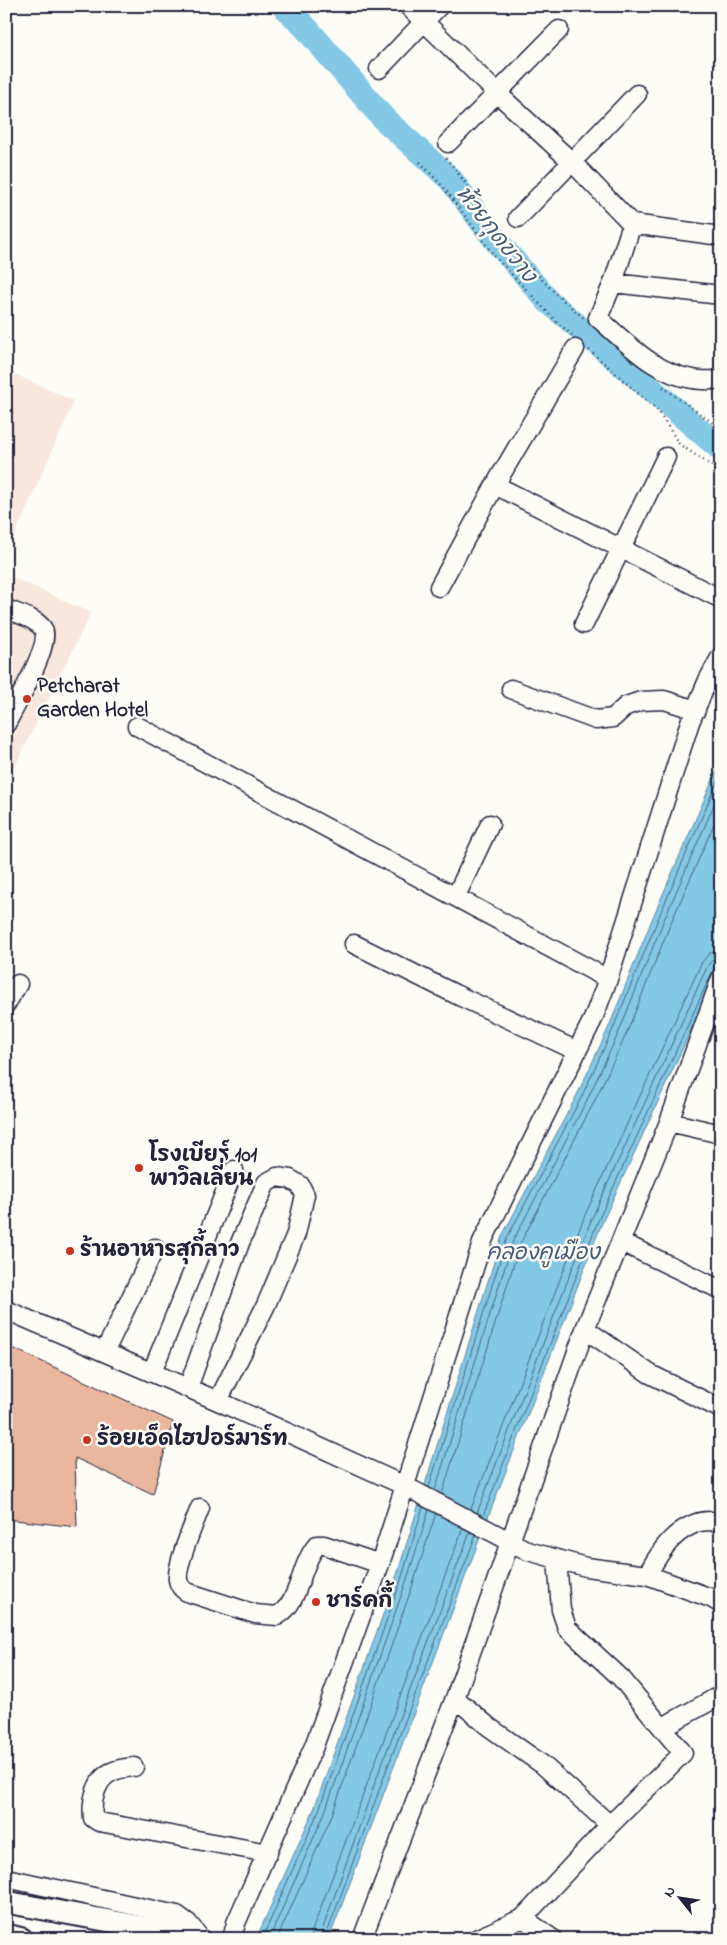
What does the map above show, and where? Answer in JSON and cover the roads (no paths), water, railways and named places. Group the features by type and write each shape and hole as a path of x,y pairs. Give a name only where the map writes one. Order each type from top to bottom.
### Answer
{"main road":[{"path":"6,1902 174,1933 186,1939"},
{"path":"6,1935 22,1939"}],"street":[{"path":"408,6 497,93 573,163 632,224 721,236"},
{"path":"379,69 439,6"},
{"path":"446,149 497,93 559,30"},
{"path":"518,218 573,163 637,94"},
{"path":"632,224 613,283 598,318 660,369 692,379 721,380"},
{"path":"613,283 721,294"},
{"path":"440,587 495,485 578,344"},
{"path":"584,624 666,457"},
{"path":"495,485 721,599"},
{"path":"6,609 36,622 44,631 45,642 6,724"},
{"path":"218,1939 234,1931 314,1746 380,1564 410,1489 483,1240 593,1019 608,979 696,710 708,680 721,656"},
{"path":"511,689 596,720 613,718 626,706 641,701 664,700 696,710"},
{"path":"137,726 608,979"},
{"path":"456,896 490,824"},
{"path":"354,944 577,1051"},
{"path":"362,1939 455,1698 585,1330 670,1122 720,981"},
{"path":"6,1004 18,984"},
{"path":"670,1122 721,1134"},
{"path":"152,1372 234,1170"},
{"path":"188,1388 240,1243 266,1183 277,1177 290,1179 300,1185 305,1195 296,1234 266,1305 218,1400"},
{"path":"621,1242 721,1290"},
{"path":"105,1351 155,1248"},
{"path":"6,1310 218,1400 410,1489 528,1551 586,1566 647,1576 711,1598 721,1604"},
{"path":"585,1330 650,1374 721,1409"},
{"path":"200,1508 179,1568 178,1580 181,1588 187,1592 255,1614 277,1616 289,1607 310,1553 317,1545 324,1545 380,1564"},
{"path":"647,1576 661,1551 672,1538 695,1523 721,1521"},
{"path":"476,1939 523,1918 610,1824 684,1753 621,1678 568,1628 561,1610 557,1559"},
{"path":"663,1727 721,1695"},
{"path":"455,1698 489,1727 543,1765 610,1824"},
{"path":"134,1767 113,1771 96,1789 92,1809 93,1818 99,1822 268,1853"},
{"path":"6,1878 177,1915 188,1923 201,1939"},
{"path":"523,1918 552,1939"}],"water":[{"name":"คลองคูเมือง","path":"721,761 721,965 602,1223 473,1556 329,1939 256,1939 314,1809 396,1578 502,1236 577,1095 608,1029 653,917"}],"waterway":[{"name":"ห้วยกุดขวาง","path":"284,6 306,28 384,119 451,180 494,238 548,301 721,449"}],"place":[{"name":"Petcharat Garden Hotel","path":"27,699"},
{"name":"โรงเบียร์ 101 พาวิลเลี่ยน","path":"139,1168"},
{"name":"ร้านอาหารสุกี้ลาว","path":"70,1251"},
{"name":"ร้อยเอ็ดไฮปอร์มาร์ท","path":"87,1440"},
{"name":"ชาร์คกึ้","path":"316,1602"}]}
